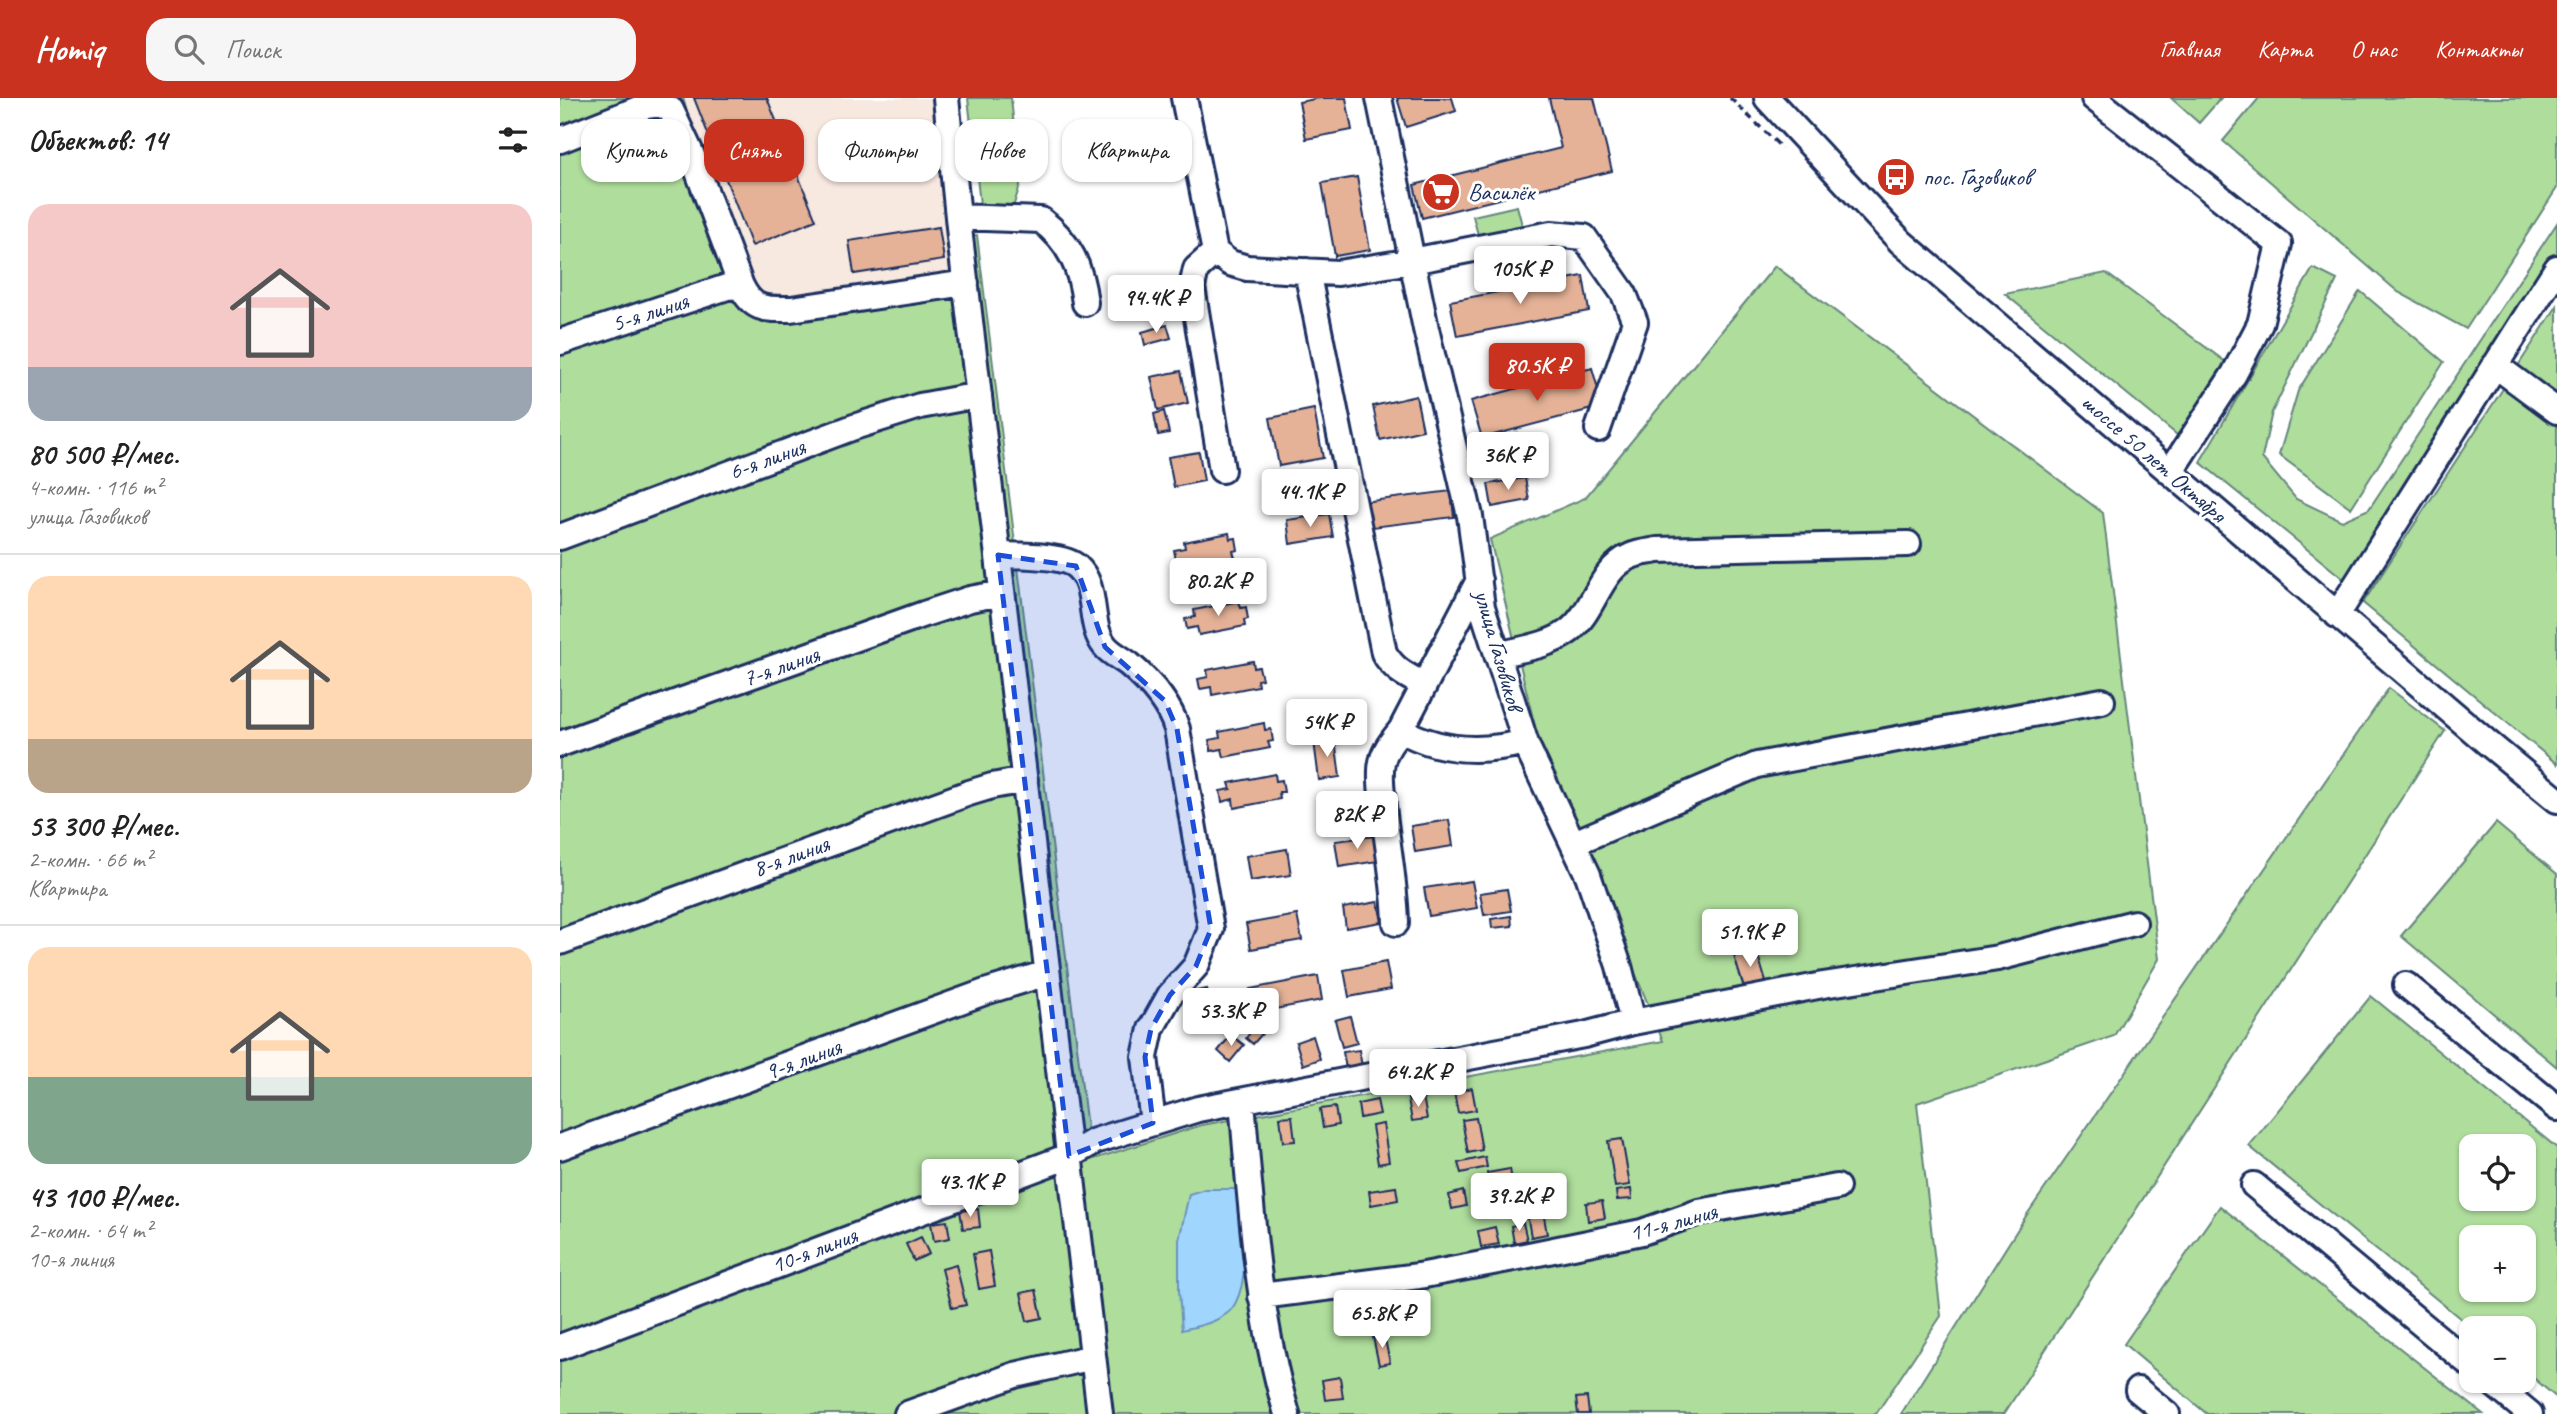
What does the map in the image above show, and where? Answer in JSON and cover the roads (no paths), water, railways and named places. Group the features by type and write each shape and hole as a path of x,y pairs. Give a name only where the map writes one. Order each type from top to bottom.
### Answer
{"street":[{"path":"946,98 1100,1414"},
{"path":"1184,98 1216,251 1230,263 1247,268 1338,273 1551,234 1584,237 1624,294 1635,322 1598,429"},
{"name":"улица Газовиков","path":"1379,98 1412,261 1470,516 1482,607 1525,742 1588,875 1633,1022"},
{"name":"шоссе 50 лет Октября","path":"1767,98 1901,242 2557,800"},
{"path":"2094,98 2279,244 2260,324 2234,374 2170,472"},
{"path":"560,140 646,106 660,104 671,110 679,122 741,286 753,304 766,309 791,309 966,283"},
{"path":"958,217 1041,220 1069,247 1082,278 1085,303"},
{"path":"1216,251 1196,269 1192,287 1222,470"},
{"path":"2337,615 2557,268"},
{"path":"1307,271 1384,653 1400,674 1424,685"},
{"name":"5-я линия","path":"560,342 727,287 741,286"},
{"path":"2495,365 2557,411"},
{"name":"6-я линия","path":"560,537 854,427 920,406 979,395"},
{"path":"1497,655 1550,642 1570,630 1618,563 1632,555 1657,550 1908,544"},
{"path":"998,555 1048,558 1067,561 1076,566 1091,594 1096,628 1105,647 1130,665 1165,701 1177,729 1212,929 1196,966 1170,995 1152,1029 1145,1057 1153,1122"},
{"path":"1396,923 1395,895 1381,789 1381,763 1479,580"},
{"name":"7-я линия","path":"560,744 924,614 971,599 1002,593"},
{"path":"1574,844 1757,765 2102,701"},
{"path":"1401,730 1422,741 1458,749 1489,749 1525,742"},
{"name":"8-я линия","path":"560,942 968,793 1024,780"},
{"name":"10-я линия","path":"560,1347 1069,1156 1095,1141 1153,1122 1242,1101 1584,1035 1633,1022 1823,985 1997,958 2134,923"},
{"name":"9-я линия","path":"560,1147 985,992 1047,972"},
{"path":"2406,985 2557,1108"},
{"path":"1242,1101 1265,1324 1287,1414"},
{"path":"2254,1185 2459,1355"},
{"name":"11-я линия","path":"1261,1296 1419,1276 1642,1232 1699,1212 1837,1187"},
{"path":"907,1414 1015,1376 1093,1357"},
{"path":"2138,1390 2167,1414"},
{"path":"2505,1393 2530,1414"}],"water":[{"path":"1205,1189 1238,1189 1244,1248 1243,1277 1231,1310 1212,1322 1182,1330 1179,1240 1189,1194"}],"place":[{"name":"пос. Газовиков","path":"1896,177"},
{"name":"Василёк","path":"1441,192"}]}
